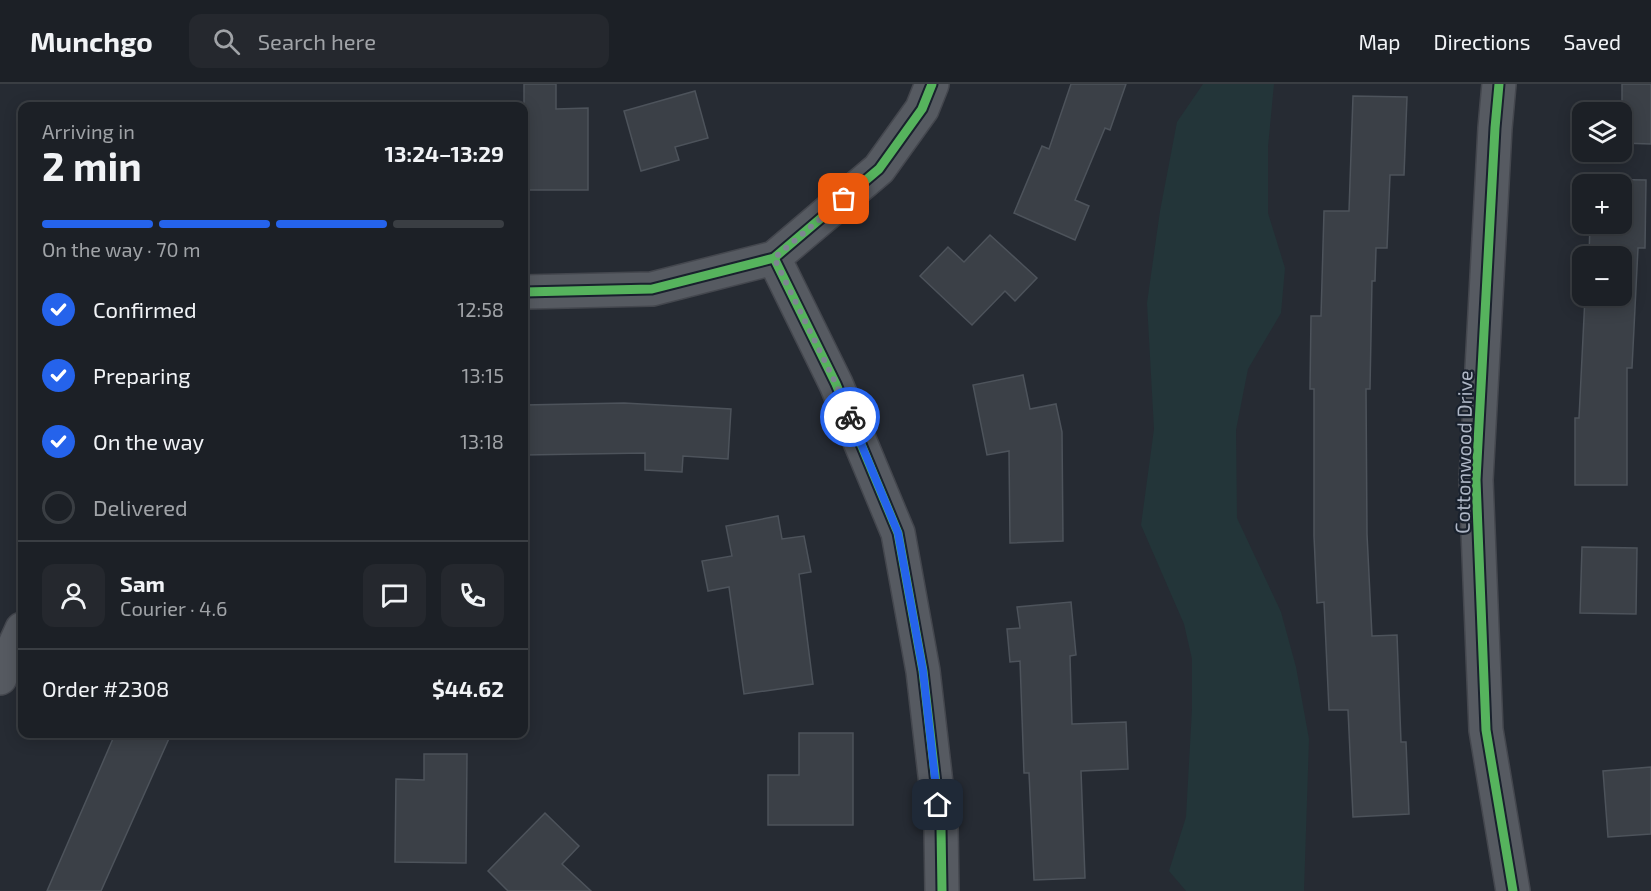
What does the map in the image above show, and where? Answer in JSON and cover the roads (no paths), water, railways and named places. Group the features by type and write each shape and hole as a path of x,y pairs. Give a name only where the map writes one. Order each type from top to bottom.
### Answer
{"street":[{"path":"528,292 652,289 774,258 879,170 922,109 932,84"},
{"name":"Cottonwood Drive","path":"1499,84 1476,480 1486,730 1513,891"},
{"path":"774,258 836,384 898,533 923,671 941,827 942,891"},
{"path":"0,678 18,637"}]}
